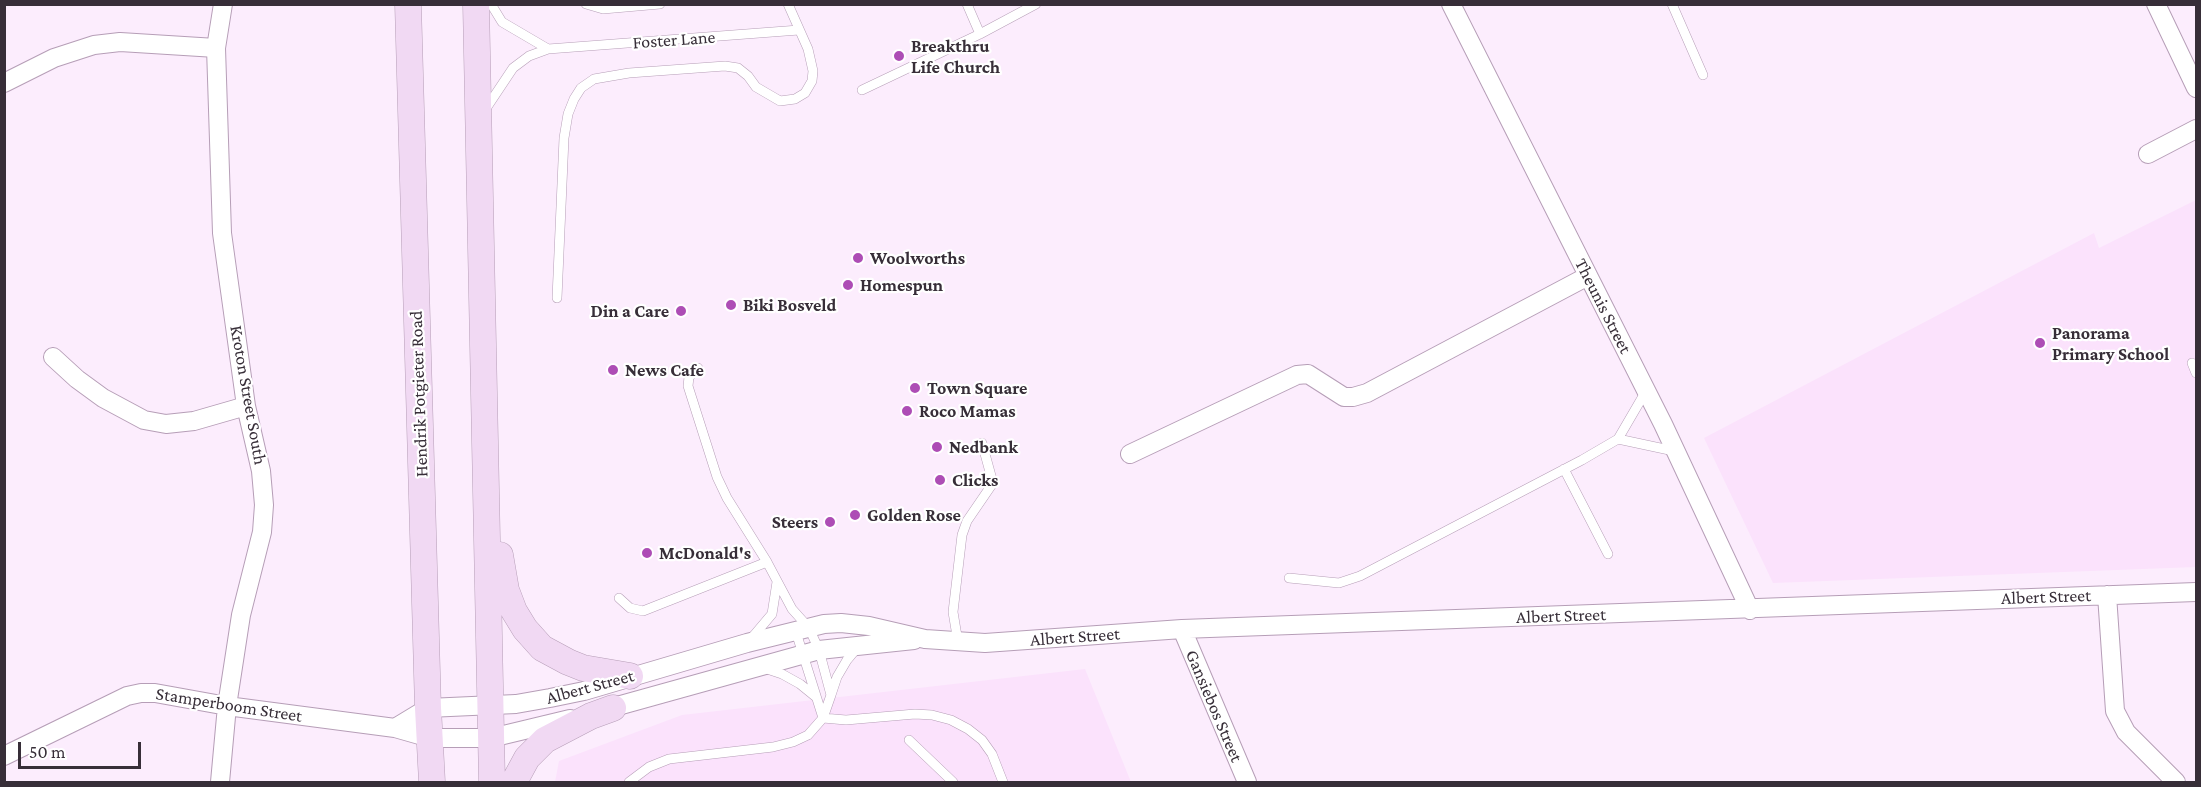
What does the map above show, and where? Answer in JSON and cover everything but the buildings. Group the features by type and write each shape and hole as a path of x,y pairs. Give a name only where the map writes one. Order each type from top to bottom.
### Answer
{"main road":[{"name":"Hendrik Potgieter Road","path":"408,4 432,783"},
{"path":"476,4 477,124 487,448 492,783"},
{"path":"487,448 501,562 506,590 514,611 542,648 583,668 630,676"},
{"path":"514,783 527,758 544,741 613,708"}],"street":[{"name":"Kroton Street South","path":"220,783 226,706 241,615 262,532 264,506 261,471 246,406 222,233 216,48 223,4"},
{"name":"Theunis Street","path":"1450,4 1676,451 1750,610"},
{"path":"2156,4 2196,88"},
{"path":"4,83 54,58 94,45 120,42 216,48"},
{"path":"2148,154 2196,129"},
{"path":"1130,454 1297,375 1308,374 1344,397 1367,393 1588,276"},
{"path":"53,357 103,398 144,420 166,424 194,421 246,406"},
{"name":"Albert Street","path":"428,708 516,704 550,698 584,691 747,644 842,623 958,643 1009,642 1182,629 2196,592"},
{"path":"2108,595 2115,711 2126,732 2176,783"},
{"name":"Gansiebos Street","path":"1182,629 1247,783"},
{"name":"Albert Street","path":"430,738 491,738 613,708 811,652 925,639"},
{"name":"Stamperboom Street","path":"4,756 127,696 155,693 226,706 395,728 430,738"},
{"path":"395,728 428,708"}],"lane":[{"path":"491,4 502,22 548,49"},
{"path":"586,4 603,9 660,4"},
{"path":"557,298 564,138 568,114 574,99 582,88 594,79 629,73 724,66 738,68 756,87 780,101 795,99 805,93 812,81 813,71 808,49 788,4"},
{"path":"967,4 980,34"},
{"path":"1009,4 1013,16"},
{"path":"862,90 980,34 1036,4"},
{"path":"1672,4 1703,75"},
{"name":"Foster Lane","path":"477,124 513,68 529,56 548,49 799,30"},
{"path":"2192,363 2196,373"},
{"path":"698,368 689,377 688,386 717,477 792,609 831,695"},
{"path":"1289,578 1339,583 1360,576 1618,439 1646,391"},
{"path":"1618,439 1676,451"},
{"path":"958,643 953,612 962,535 967,521 993,483 982,443"},
{"path":"1564,469 1608,554"},
{"path":"619,598 630,608 643,611 767,562"},
{"path":"747,644 772,614 777,582"},
{"path":"802,630 811,652 816,698 823,718"},
{"path":"629,783 649,767 669,759 772,747 793,742 808,735 823,718 842,669 859,646"},
{"path":"762,667 800,684 816,698"},
{"path":"823,718 846,720 915,714 932,715 951,720 982,740 992,754 1003,783"},
{"path":"909,740 953,783"}],"shaded area":[{"name":"Panorama Primary School","path":"2196,200 2196,567 1773,583 1704,438 2094,233 2099,248"},
{"path":"1085,669 1131,782 555,782 559,761 682,715"}],"place":[{"name":"Breakthru Life Church","path":"899,56"},
{"name":"Woolworths","path":"858,258"},
{"name":"Homespun","path":"848,285"},
{"name":"Biki Bosveld","path":"731,305"},
{"name":"Din a Care","path":"681,311"},
{"name":"Panorama Primary School","path":"2040,343"},
{"name":"News Cafe","path":"613,370"},
{"name":"Town Square","path":"915,388"},
{"name":"Roco Mamas","path":"907,411"},
{"name":"Nedbank","path":"937,447"},
{"name":"Clicks","path":"940,480"},
{"name":"Golden Rose","path":"855,515"},
{"name":"Steers","path":"830,522"},
{"name":"McDonald's","path":"647,553"}]}
